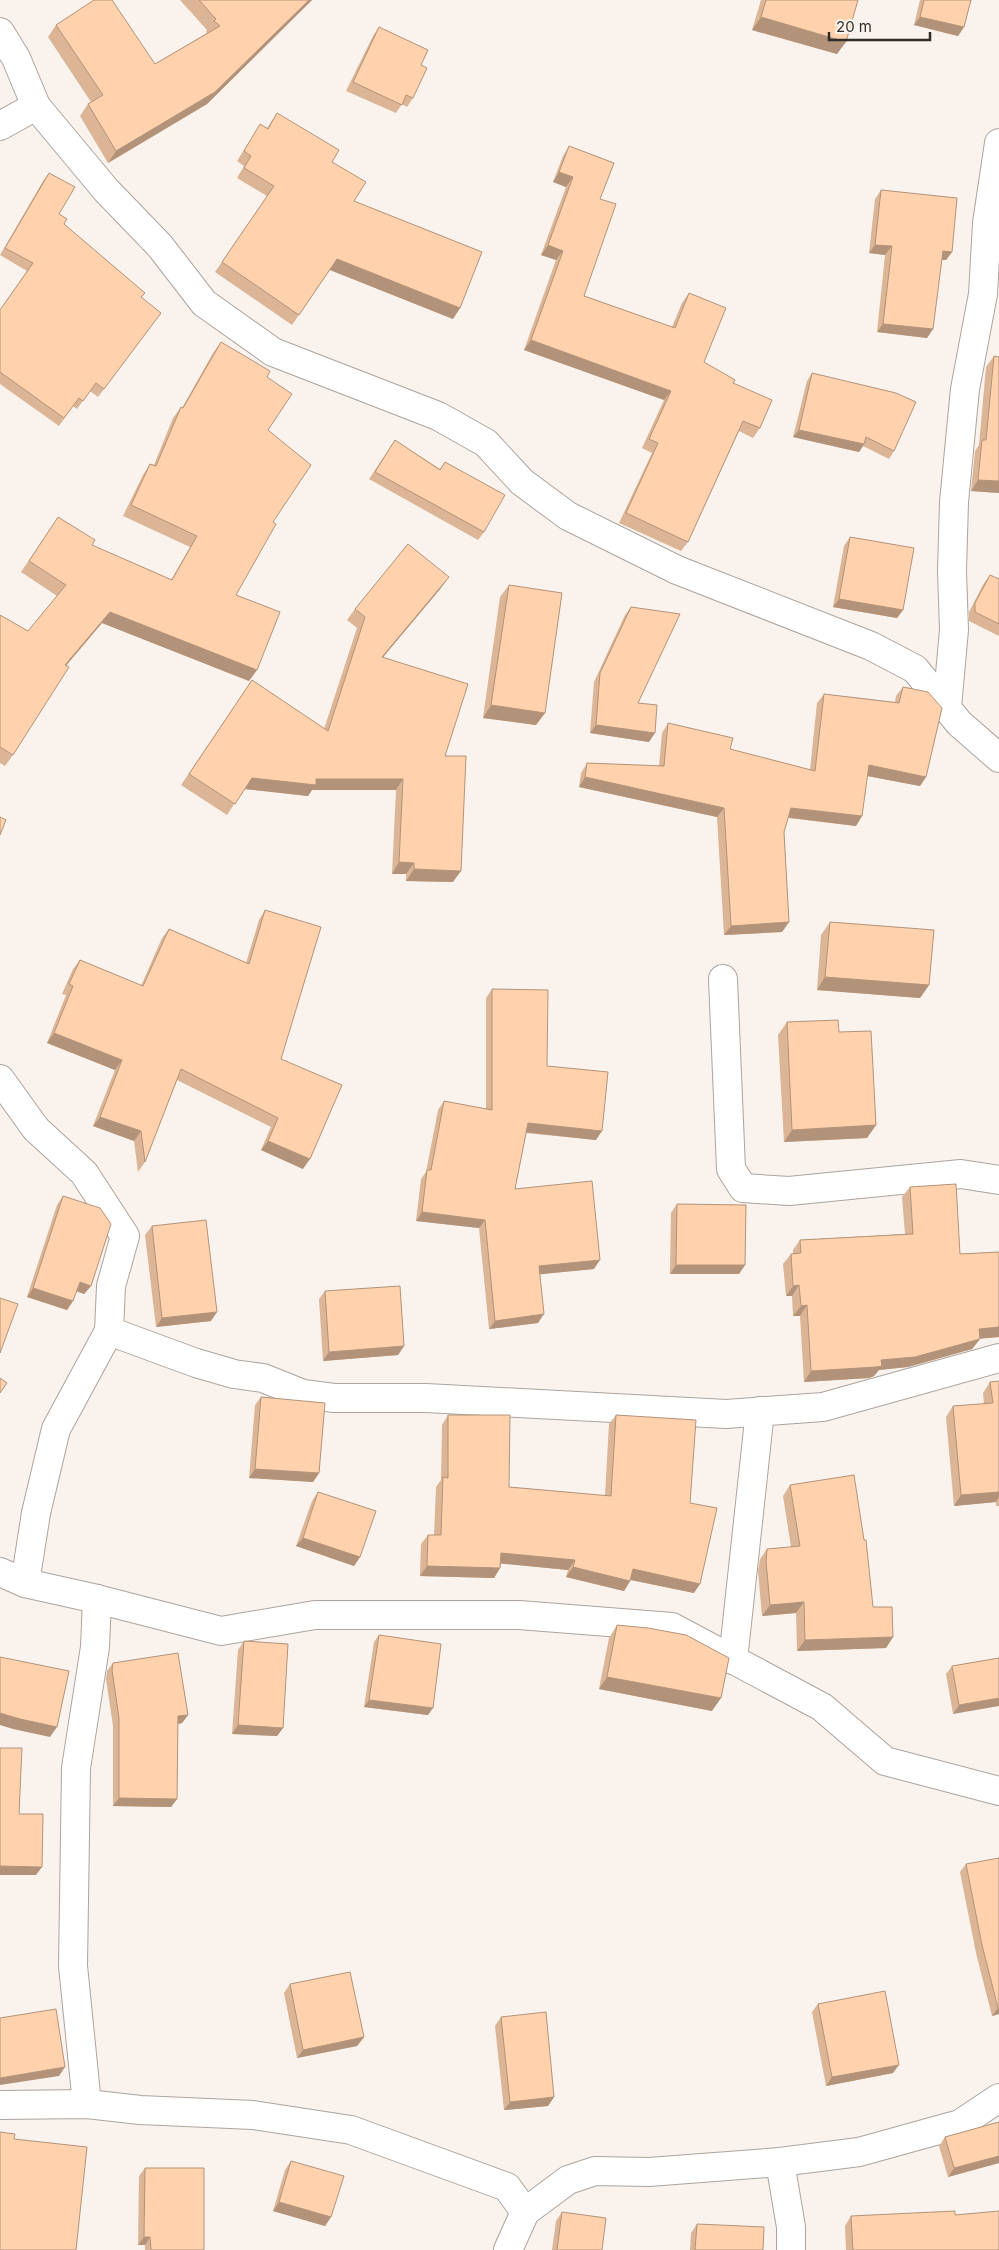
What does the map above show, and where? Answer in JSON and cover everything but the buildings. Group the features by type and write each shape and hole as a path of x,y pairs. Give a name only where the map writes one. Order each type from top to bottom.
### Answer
{"street":[{"path":"0,32 16,58 36,106 106,190 160,246 204,303 273,352 438,416 486,443 522,482 568,516 677,570 870,646 916,669 960,723 999,758"},
{"path":"0,126 36,106"},
{"path":"947,708 954,630 952,571 954,502 965,390 983,294 987,223 999,143"},
{"path":"723,979 731,1169 743,1188 789,1190 961,1174 999,1180"},
{"path":"0,1079 36,1129 84,1173 125,1236 111,1286 109,1331 56,1428 36,1513 25,1583"},
{"path":"109,1331 234,1374 263,1378 303,1394 334,1398 426,1398 726,1414 823,1407 999,1358"},
{"path":"733,1660 760,1411"},
{"path":"0,1572 25,1583 98,1599 221,1631 325,1615 519,1615 672,1627 822,1706 885,1761 999,1791"},
{"path":"87,2104 73,1966 76,1768 95,1647 98,1599"},
{"path":"508,2250 525,2212 568,2180 596,2171 649,2172 780,2162 859,2152 960,2124 999,2100"},
{"path":"0,2105 87,2104 140,2110 253,2115 351,2130 507,2187 525,2212"},
{"path":"780,2162 791,2227 791,2250"}]}
